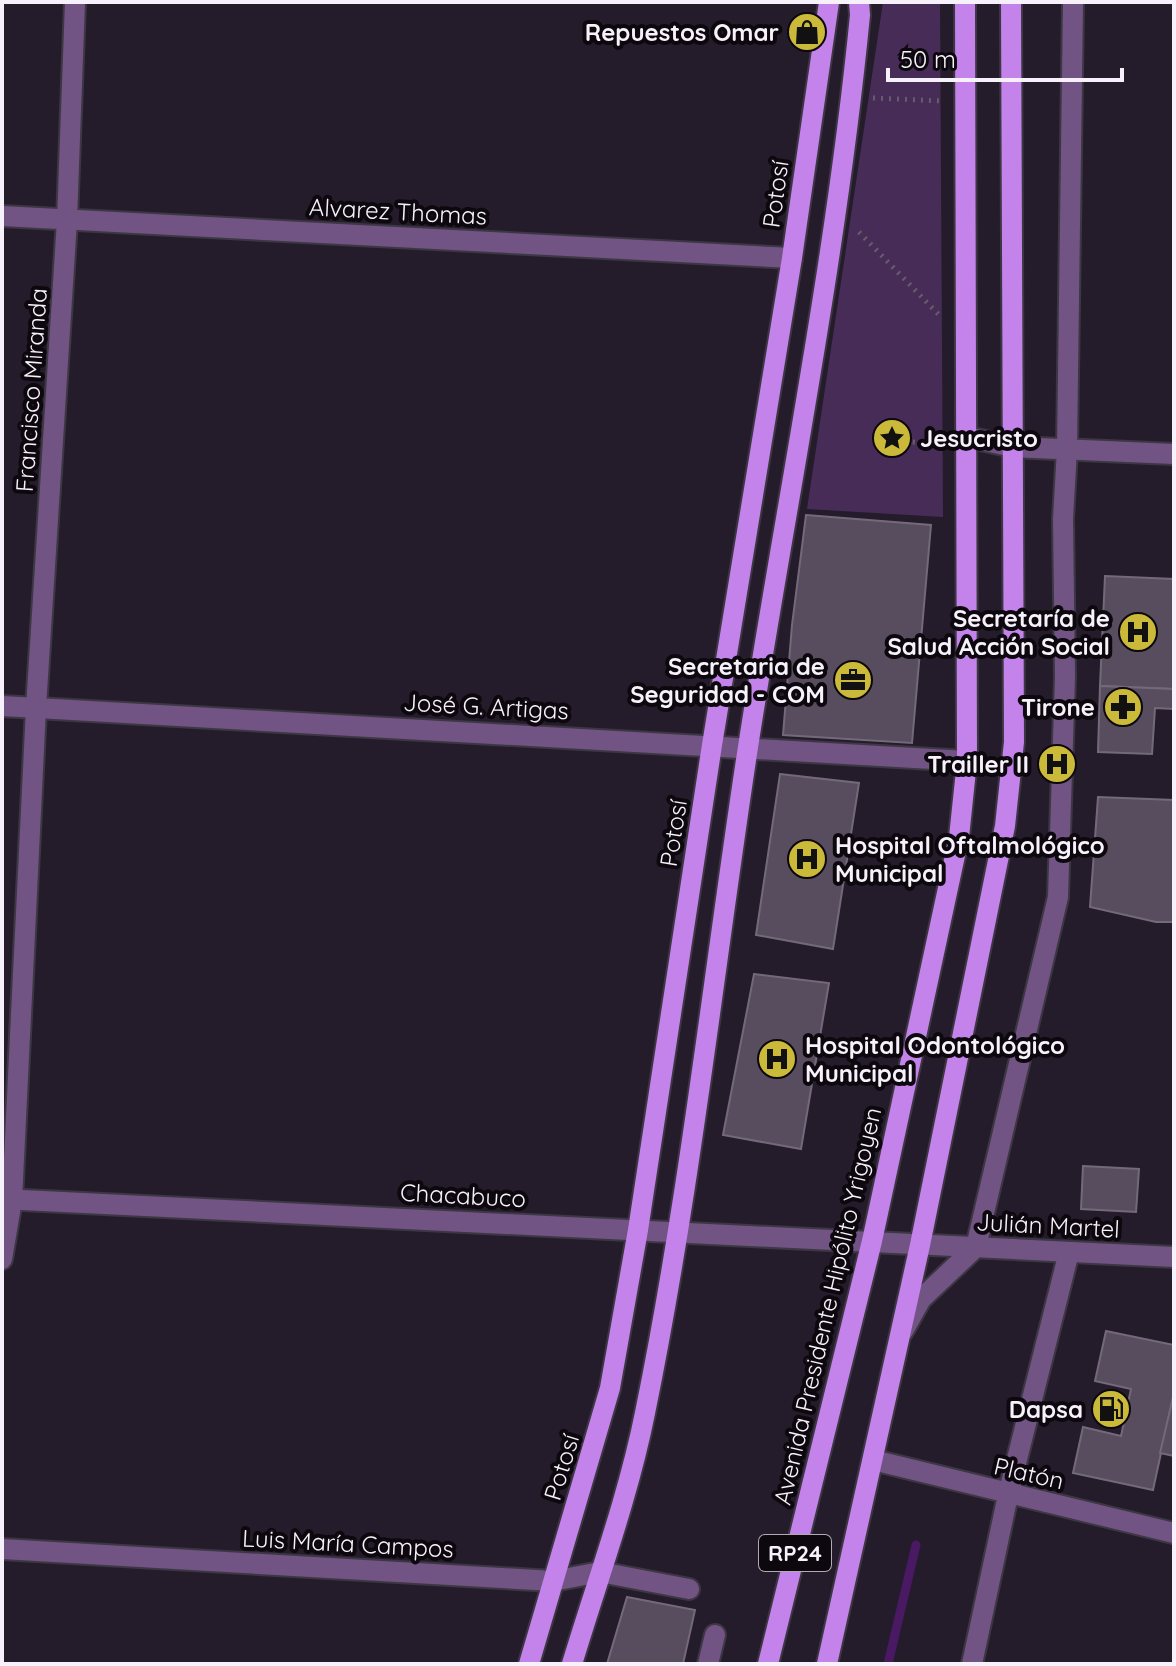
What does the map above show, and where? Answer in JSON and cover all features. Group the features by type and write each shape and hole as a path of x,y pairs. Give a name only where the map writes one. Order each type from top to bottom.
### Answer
{"main road":[{"name":"Potosí","path":"529,1664 610,1388 638,1230 712,745 792,258 829,2"},
{"path":"572,1664 644,1418 679,1233 748,748 836,208 852,97 859,2"},
{"name":"Avenida Presidente Hipólito Yrigoyen","path":"768,1664 872,1241 959,837 967,761 965,2"},
{"name":"RP24","path":"827,1664 901,1336 1005,826 1014,742 1011,2"}],"street":[{"name":"Francisco Miranda","path":"2,1259 67,220 75,2"},
{"path":"901,1336 921,1299 976,1247 1058,897 1065,677 1063,519 1067,449 1073,2"},
{"name":"Alvarez Thomas","path":"2,216 792,258"},
{"path":"967,443 1174,454"},
{"name":"José G. Artigas","path":"2,706 967,761"},
{"name":"Chacabuco","path":"7,1199 920,1245"},
{"name":"Julián Martel","path":"920,1245 1174,1257"},
{"path":"972,1664 1008,1495 1069,1252"},
{"name":"Platón","path":"873,1460 1174,1533"},
{"name":"Luis María Campos","path":"2,1549 553,1581 600,1572 689,1589"},
{"path":"708,1664 715,1635"}],"path":[{"path":"852,97 966,102"},
{"path":"836,208 967,344"},
{"path":"897,440 967,443"}],"shaded area":[{"path":"883,2 940,2 943,517 807,509"}],"building":[{"name":"Secretaria de Seguridad - COM","path":"806,515 931,525 912,743 783,735 792,625"},
{"name":"Secretaría de Salud Acción Social","path":"1105,576 1174,579 1174,689 1100,686"},
{"path":"1100,686 1174,689 1174,709 1155,708 1152,754 1098,752"},
{"name":"Hospital Oftalmológico Municipal","path":"780,774 859,783 833,949 756,935"},
{"path":"1098,797 1174,800 1174,922 1156,922 1090,907"},
{"name":"Hospital Odontológico Municipal","path":"754,974 829,983 801,1149 723,1135"},
{"path":"1083,1166 1139,1169 1136,1212 1081,1209"},
{"path":"1106,1331 1174,1345 1174,1393 1153,1490 1073,1473 1083,1427 1121,1436 1131,1389 1095,1381"},
{"path":"1174,1393 1174,1456 1160,1453"},
{"path":"627,1597 695,1610 683,1664 607,1664"}],"waterway":[{"path":"888,1664 916,1545"}],"place":[{"name":"Repuestos Omar","path":"807,32"},
{"name":"Jesucristo","path":"892,438"},
{"name":"Secretaría de Salud Acción Social","path":"1138,632"},
{"name":"Secretaria de Seguridad - COM","path":"853,680"},
{"name":"Tirone","path":"1123,707"},
{"name":"Trailler II","path":"1057,764"},
{"name":"Hospital Oftalmológico Municipal","path":"807,859"},
{"name":"Hospital Odontológico Municipal","path":"777,1059"},
{"name":"Dapsa","path":"1111,1409"}]}
